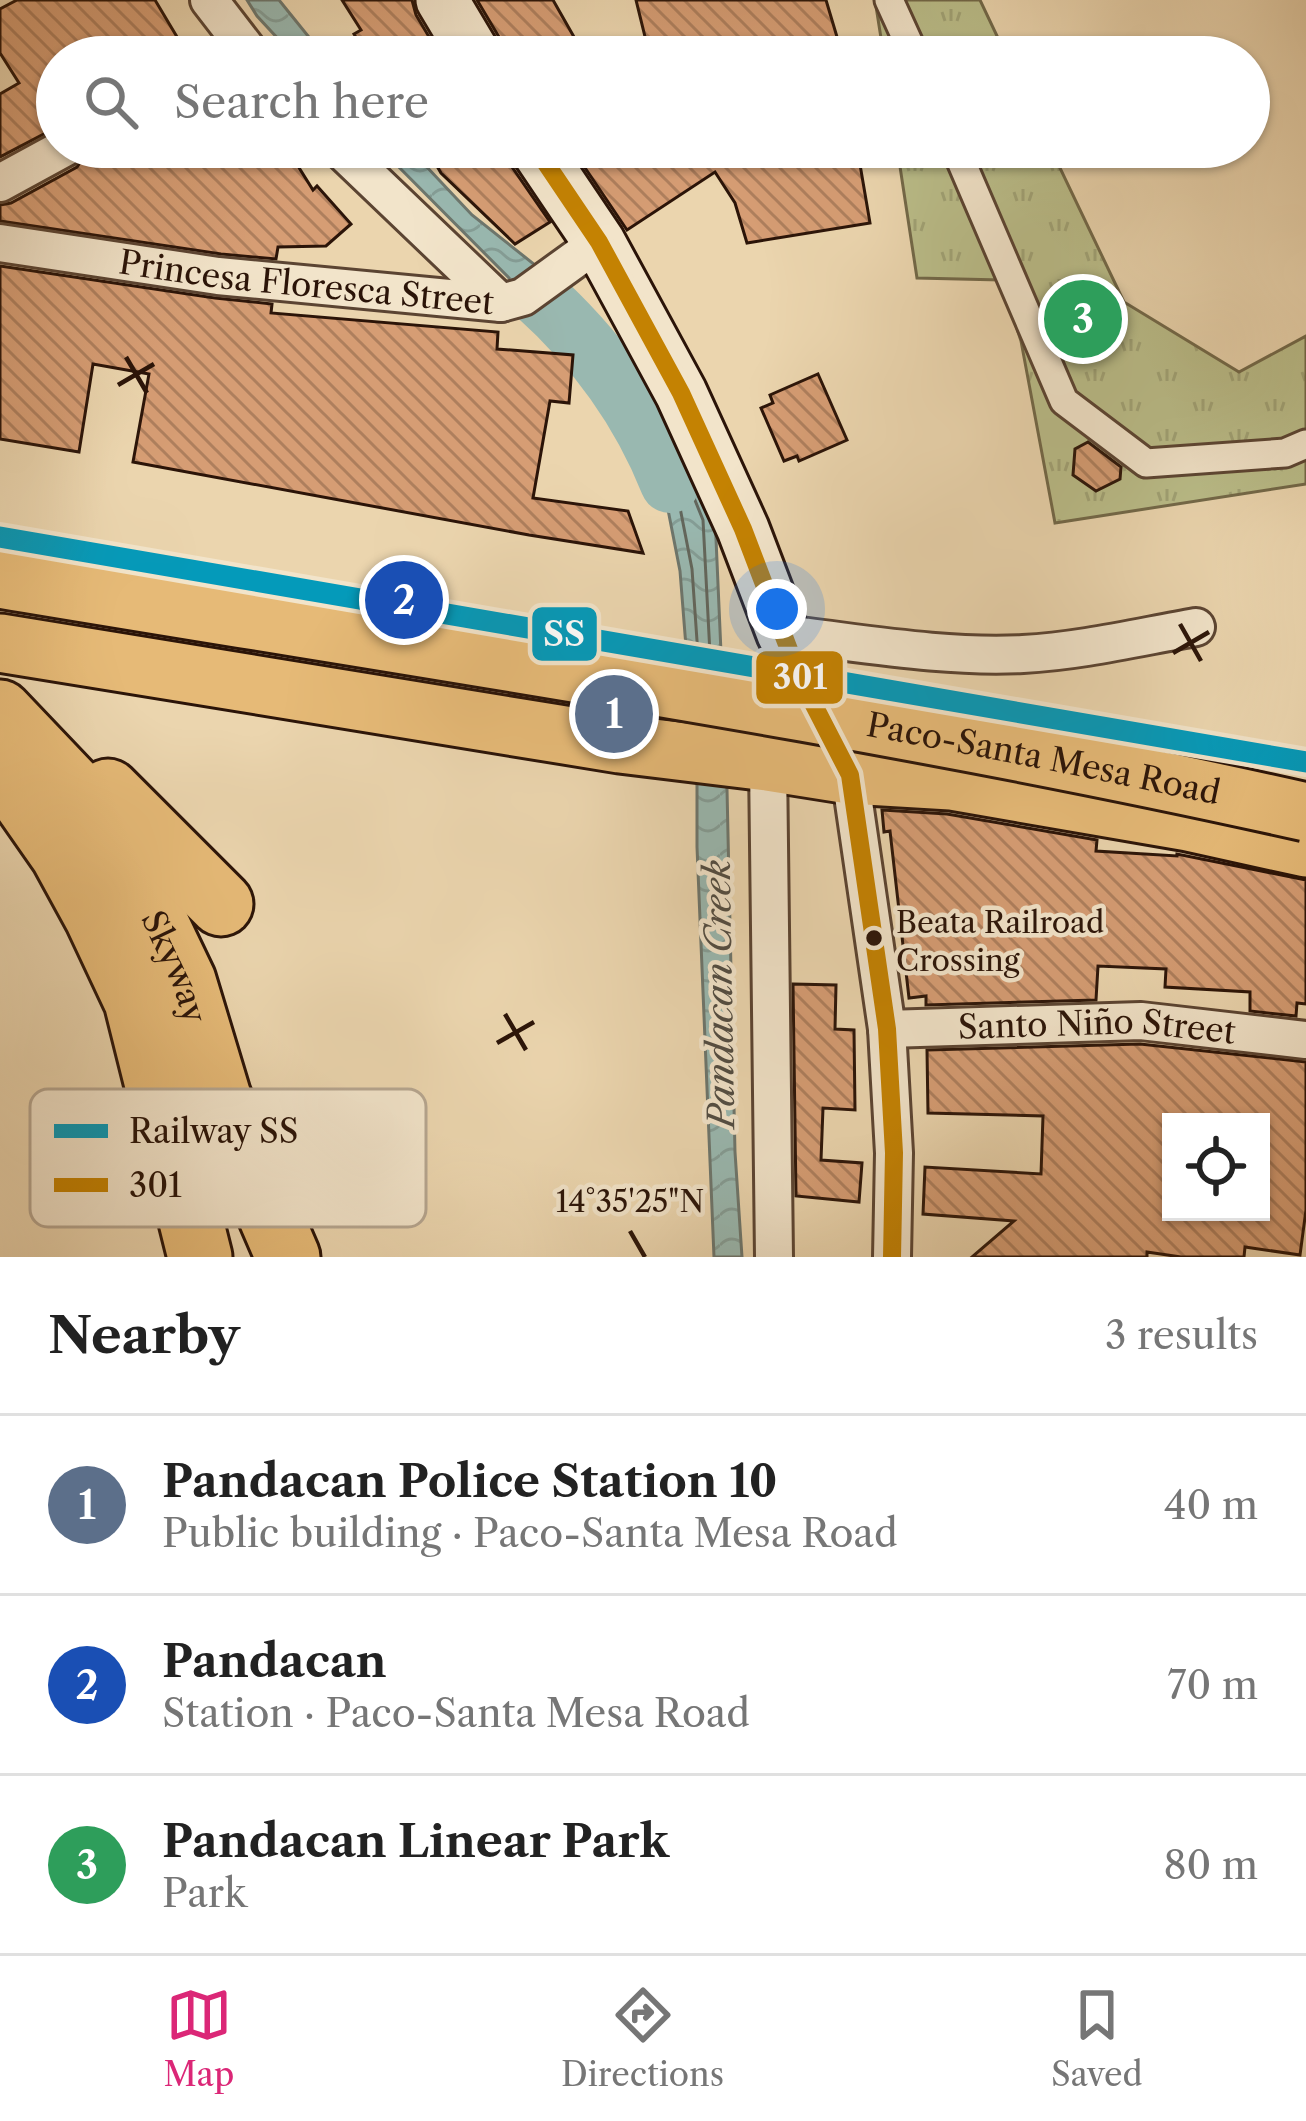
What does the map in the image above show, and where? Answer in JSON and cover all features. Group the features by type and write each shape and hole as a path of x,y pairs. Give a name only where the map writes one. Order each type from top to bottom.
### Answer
{"highway":[{"path":"0,711 62,751 118,799 214,916 46,771 0,739"},
{"name":"Skyway","path":"0,711 80,796 140,889 184,981 217,1089"},
{"name":"Skyway","path":"0,772 62,854 98,918 136,1001 158,1089"},
{"name":"Skyway","path":"192,1227 200,1257"},
{"name":"Skyway","path":"275,1227 288,1257"}],"main road":[{"path":"442,0 463,36"},
{"path":"544,168 580,256 681,393 783,634"},
{"name":"Paco-Santa Mesa Road","path":"0,579 784,710 1149,776 1306,812"},
{"name":"Paco-Santa Mesa Road","path":"0,643 631,745 850,775 951,781 1188,822 1306,848"}],"street":[{"path":"208,0 232,36"},
{"path":"889,0 905,36"},
{"path":"0,182 36,163"},
{"path":"362,168 512,300"},
{"path":"964,168 1064,401 1146,463 1286,453 1306,444"},
{"name":"Princesa Floresca Street","path":"0,243 218,276 512,300 580,256"},
{"path":"892,1257 894,1153 887,1029 850,775 783,634 1021,654 1196,627"},
{"path":"768,762 774,1257"},
{"name":"Santo Niño Street","path":"887,1029 1142,1021 1306,1040"}],"green space":[{"path":"875,0 980,0 997,36 881,36"},
{"path":"900,168 1060,168 1124,302 1239,372 1306,336 1306,484 1055,523 1021,341 1001,280 917,278"}],"water":[{"path":"247,0 279,0 308,36 276,36"},
{"path":"400,168 428,168 472,215 579,300 636,358 715,516 742,1257 714,1257 697,786 680,571 662,479 624,381 511,280"}],"building":[{"path":"17,0 155,0 176,36 36,36 36,138 0,157 0,94 19,83 0,53 0,9"},
{"path":"342,0 412,0 428,36 355,36 361,30"},
{"path":"477,0 553,0 573,36 498,36"},
{"path":"636,0 826,0 837,36 645,36"},
{"path":"75,168 299,168 313,190 317,186 351,224 326,246 278,247 276,259 0,221 0,205"},
{"path":"438,168 513,168 550,222 515,244"},
{"path":"585,168 861,168 870,223 747,243 735,203 715,172 627,230"},
{"path":"0,266 272,304 271,313 498,332 497,349 573,355 569,403 550,401 533,498 628,511 643,553 133,462 149,374 93,364 79,452 0,439"},
{"path":"818,374 847,440 799,461 797,456 784,461 761,408 773,403 770,395"},
{"path":"1088,442 1121,467 1120,479 1096,491 1073,475 1075,449"},
{"path":"882,810 947,814 1097,840 1096,851 1177,854 1306,880 1306,1004 1297,1003 1296,1016 1250,1011 1250,992 1165,987 1166,969 1098,966 1096,1000 926,1005 926,996 909,998 890,831 884,832"},
{"path":"793,984 836,985 835,1029 854,1030 855,1110 823,1108 821,1160 862,1163 859,1202 796,1196"},
{"path":"1140,1044 1306,1062 1306,1210 1300,1255 1245,1247 1244,1257 1147,1252 1147,1257 972,1257 1014,1221 923,1214 925,1167 1041,1174 1043,1116 928,1113 927,1050"}],"waterway":[{"name":"Pandacan Creek","path":"536,294 614,381 670,483"}],"rail line":[{"name":"SS","path":"0,537 1306,762"}],"transit line":[{"name":"301","path":"549,168 599,242 681,393 743,529 799,676 850,775 887,1029 894,1153 892,1257"}],"place":[{"name":"Pandacan Linear Park","path":"1083,319"},
{"name":"Pandacan","path":"404,600"},
{"name":"Pandacan Police Station 10","path":"614,714"},
{"name":"Beata Railroad Crossing","path":"874,938"}]}
